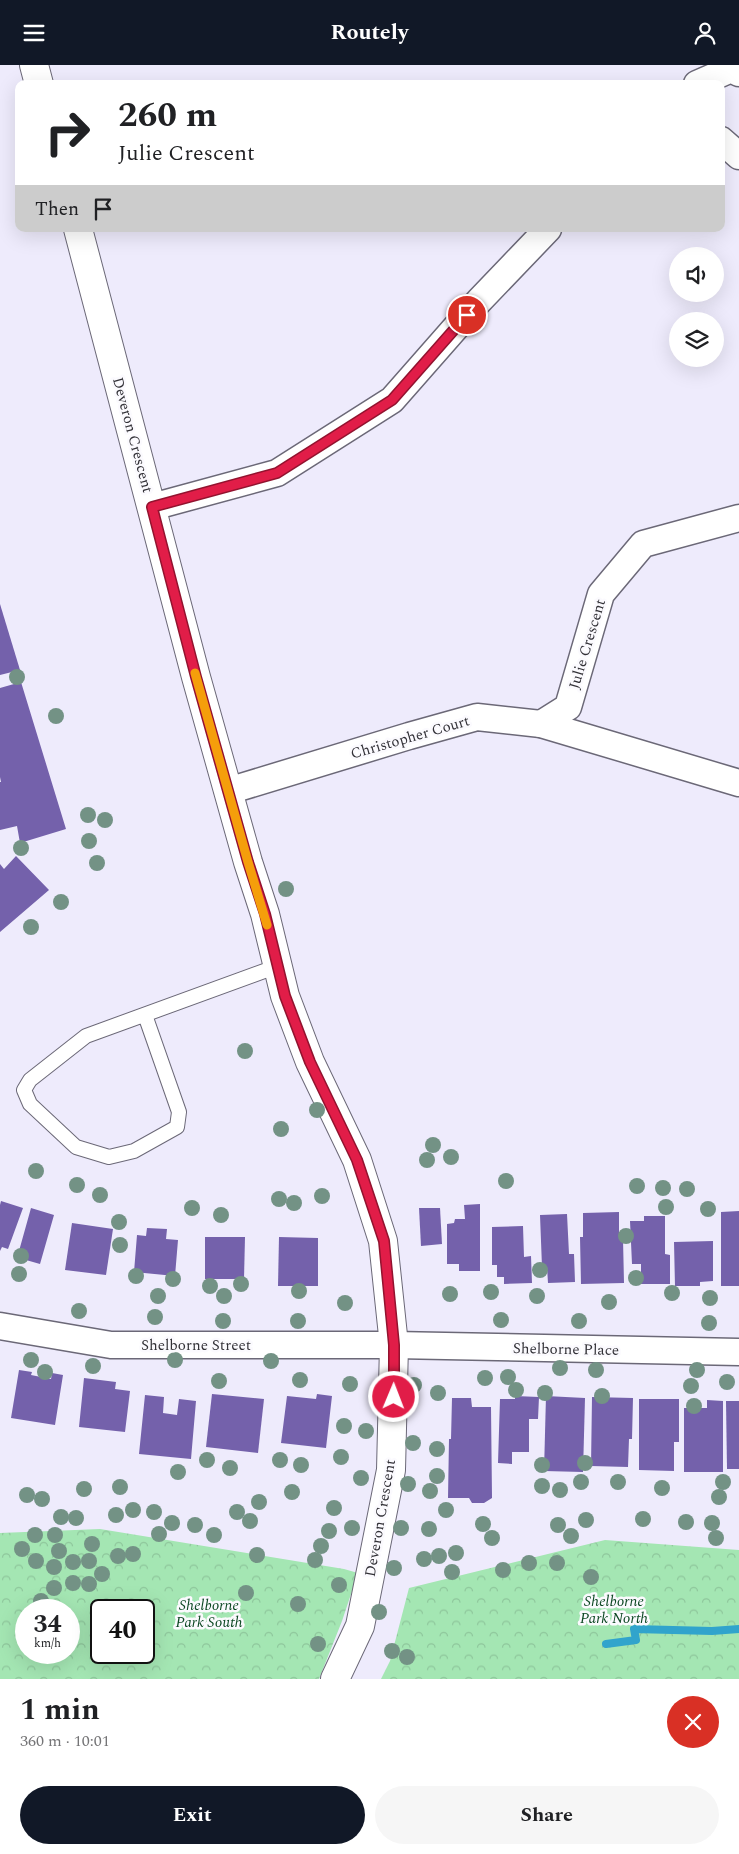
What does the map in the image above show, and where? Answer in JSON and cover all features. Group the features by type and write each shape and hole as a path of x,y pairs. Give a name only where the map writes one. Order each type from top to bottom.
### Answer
{"street":[{"path":"34,65 38,80"},
{"path":"706,80 731,69 739,73"},
{"path":"725,144 739,156"},
{"name":"Deveron Crescent","path":"79,232 196,677 248,862 265,914 285,996 310,1062 357,1160 384,1241 394,1345 391,1470 360,1626 335,1679"},
{"path":"152,507 277,473 392,400 480,301 545,232"},
{"name":"Julie Crescent","path":"541,724 568,707 601,594 643,544 739,517"},
{"name":"Christopher Court","path":"228,791 477,717 541,724 739,783"},
{"name":"Shelborne Street","path":"0,1326 110,1345 394,1345"},
{"name":"Shelborne Place","path":"394,1345 739,1352"}],"lane":[{"path":"145,1015 179,1112 177,1127 134,1151 109,1157 76,1147 30,1104 24,1090 30,1080 86,1036 278,966"}],"green space":[{"name":"Shelborne Park South","path":"100,1529 344,1569 358,1573 342,1621 319,1679 0,1679 0,1533"},
{"name":"Shelborne Park North","path":"605,1540 739,1550 739,1679 381,1679 390,1661 409,1588"}],"building":[{"path":"0,604 20,670 0,675"},
{"path":"21,682 66,829 20,843 17,826 0,830 0,688"},
{"path":"16,856 49,890 0,932 0,864 4,869"},
{"path":"1,1201 23,1208 8,1249 2,1247 0,1251 0,1205"},
{"path":"480,1204 480,1271 459,1271 459,1264 447,1264 447,1224 454,1223 455,1219 465,1219 464,1205"},
{"path":"31,1208 54,1215 40,1264 26,1260 28,1254 19,1251"},
{"path":"419,1208 440,1208 442,1244 421,1246"},
{"path":"739,1211 739,1286 721,1286 721,1212"},
{"path":"619,1212 619,1239 623,1239 624,1283 581,1284 580,1237 583,1237 583,1213"},
{"path":"567,1214 569,1254 574,1254 575,1282 548,1283 547,1267 542,1267 540,1215"},
{"path":"644,1216 665,1216 665,1254 670,1255 670,1284 641,1284 641,1264 632,1264 630,1221 644,1221"},
{"path":"72,1223 113,1229 106,1275 65,1270"},
{"path":"523,1226 524,1257 531,1256 532,1283 504,1284 504,1277 497,1277 497,1265 492,1265 492,1227"},
{"path":"147,1228 167,1229 166,1239 178,1240 175,1276 134,1272 137,1235 146,1236"},
{"path":"205,1237 245,1237 244,1279 205,1279"},
{"path":"279,1237 318,1238 318,1286 278,1286"},
{"path":"713,1241 713,1281 700,1282 700,1286 675,1286 674,1242"},
{"path":"19,1370 32,1372 31,1375 51,1379 52,1373 63,1375 55,1425 11,1418"},
{"path":"84,1378 116,1382 115,1389 130,1391 125,1432 79,1427"},
{"path":"212,1394 264,1399 258,1453 206,1447"},
{"path":"317,1394 332,1396 326,1448 281,1443 287,1396 316,1399"},
{"path":"145,1395 164,1397 163,1413 177,1415 179,1399 196,1401 191,1459 139,1454"},
{"path":"515,1396 539,1397 538,1419 529,1419 529,1452 512,1452 512,1464 498,1463 500,1399 515,1399"},
{"path":"546,1396 585,1398 583,1472 544,1471"},
{"path":"592,1397 633,1398 632,1439 629,1439 628,1467 591,1466"},
{"path":"452,1398 471,1398 472,1407 491,1407 492,1498 484,1503 472,1503 469,1498 448,1498"},
{"path":"639,1399 679,1399 679,1442 674,1442 674,1471 639,1470"},
{"path":"707,1400 723,1401 723,1472 684,1472 684,1408 707,1408"},
{"path":"726,1401 739,1401 739,1469 727,1469"}],"waterway":[{"path":"606,1644 636,1640 634,1629 712,1631 739,1629"}],"slow traffic":[{"path":"195,673 267,925"}],"route":[{"path":"394,1397 394,1345 384,1241 357,1160 310,1062 285,996 265,914 248,862 196,677 152,507 277,473 392,400 467,315"}]}
